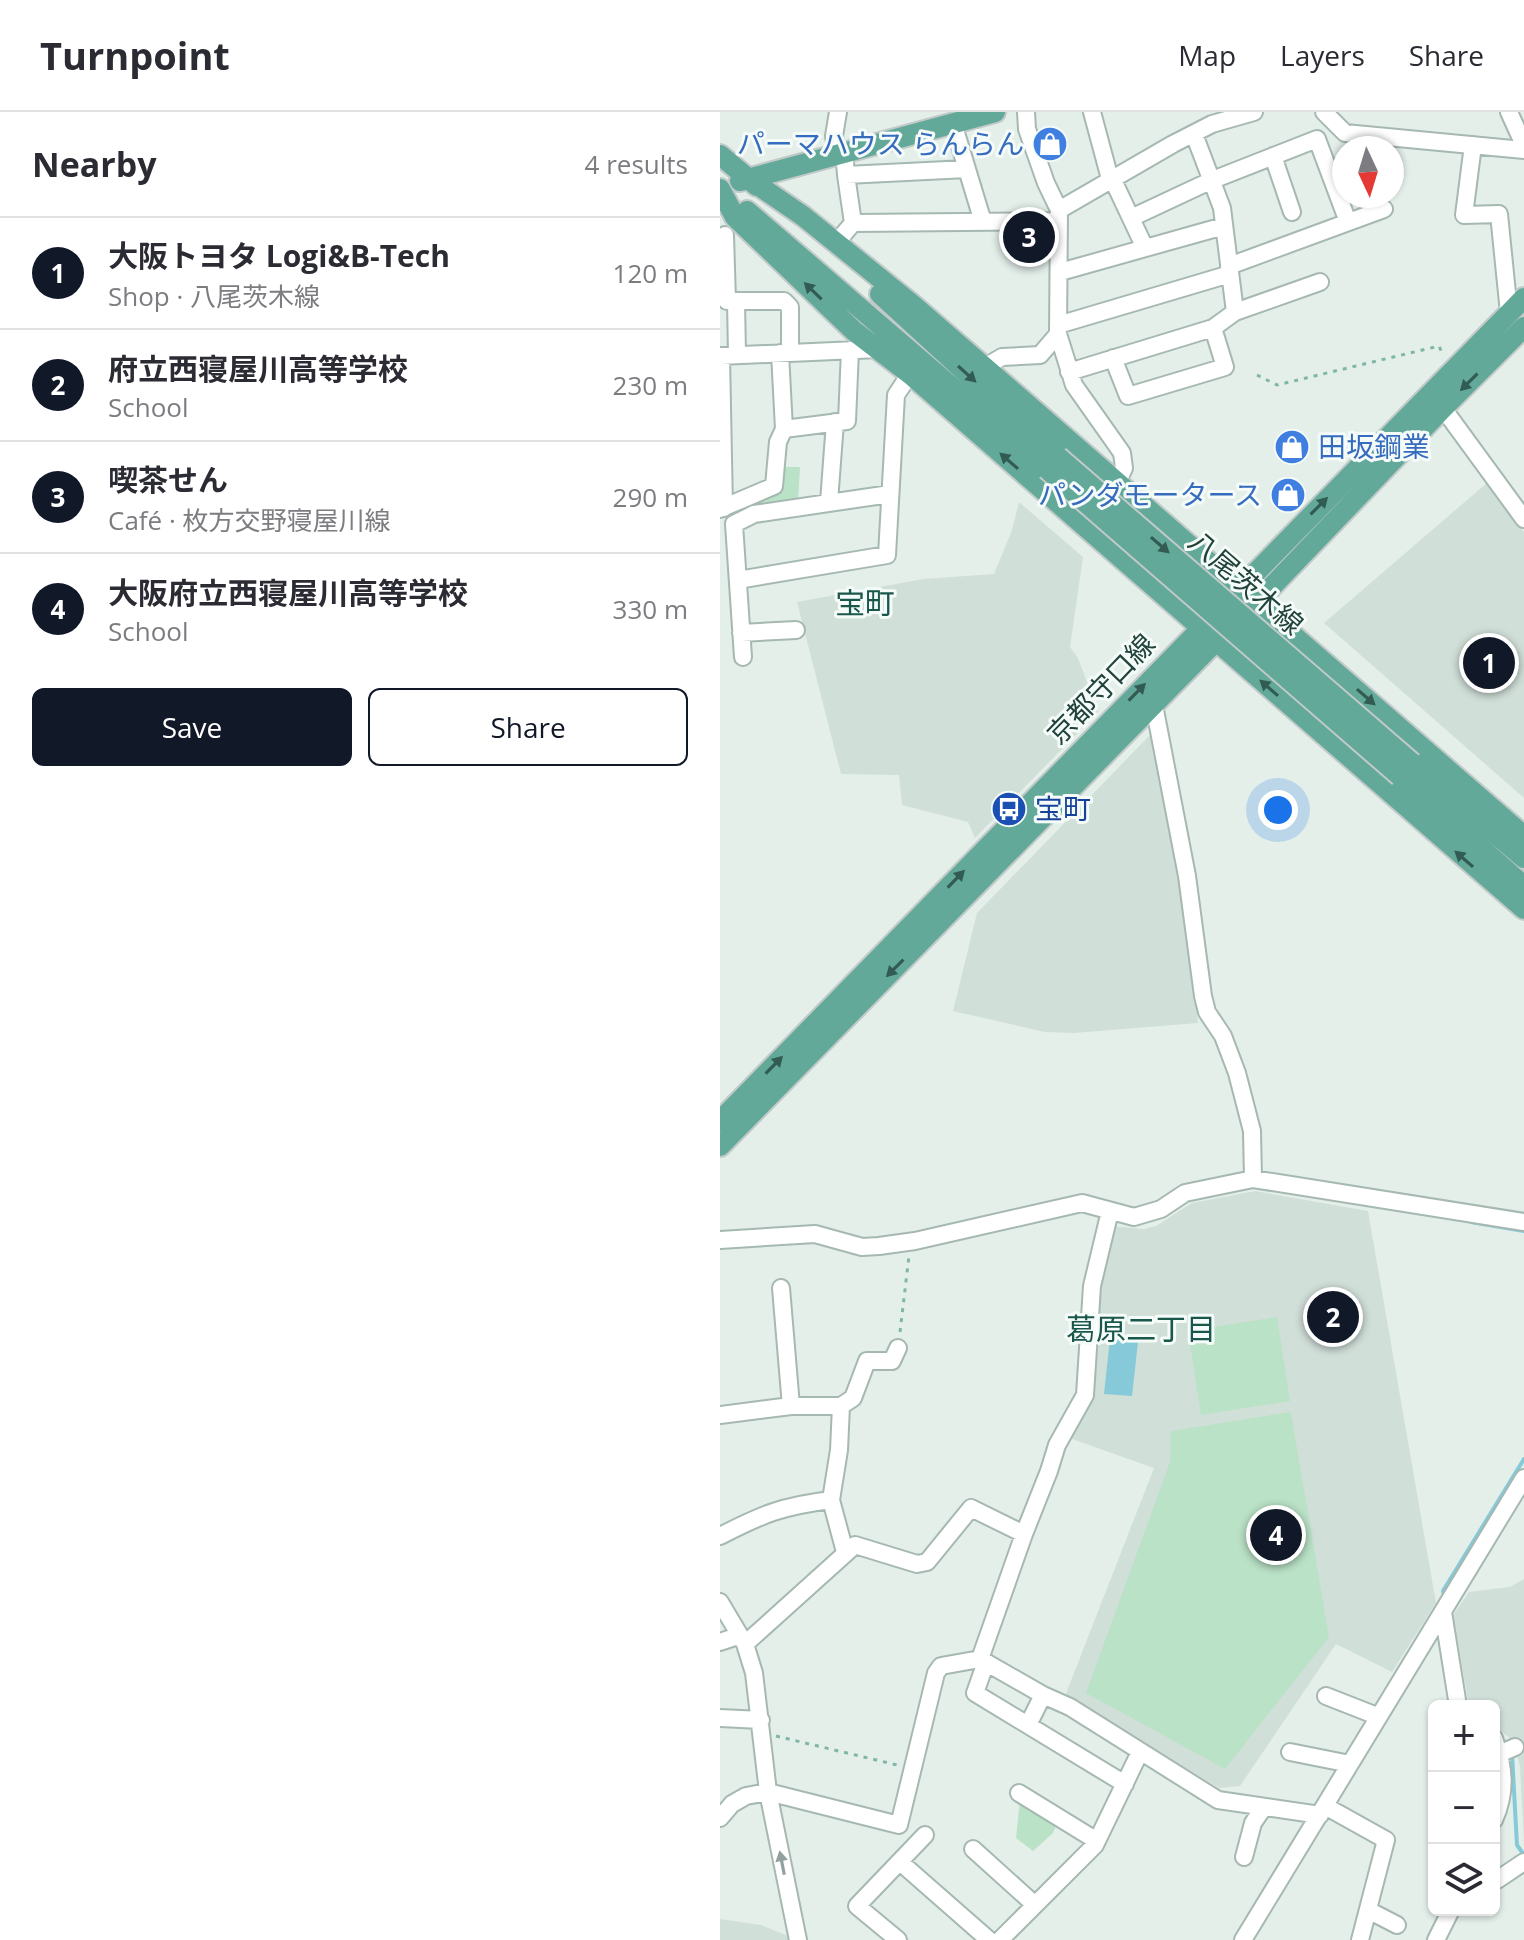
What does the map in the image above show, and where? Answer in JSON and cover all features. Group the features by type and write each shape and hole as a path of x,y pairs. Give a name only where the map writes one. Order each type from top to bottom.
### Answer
{"main road":[{"path":"995,112 720,187 735,217 854,331 910,374 1524,909"},
{"name":"八尾茨木線","path":"720,155 861,277 1053,463"},
{"path":"749,179 803,216 985,367 1524,836"},
{"name":"八尾茨木線","path":"720,187 1053,463 1406,770 1524,886"},
{"name":"京都守口線","path":"720,1146 1154,705 1208,635 1239,587 1437,400 1516,320 1524,298"},
{"name":"京都守口線","path":"720,1121 1208,635 1257,602 1437,400 1449,374 1516,320"},
{"name":"八尾茨木線","path":"1406,770 1524,858"}],"street":[{"path":"836,243 853,223 846,175 834,136 838,112"},
{"path":"1026,112 1027,129 1059,216 1058,329 1074,385 1122,453 1124,468 1117,483"},
{"path":"1092,112 1111,179 1145,248"},
{"path":"853,223 983,222 1059,216 1111,179 1212,124 1254,112"},
{"path":"1324,112 1345,133 1524,147 1509,112"},
{"path":"953,123 983,222"},
{"path":"1131,218 1210,181 1341,129"},
{"path":"1194,134 1222,208 1235,312"},
{"path":"1317,139 1348,222"},
{"path":"1473,145 1464,215 1499,214 1516,320"},
{"path":"1273,156 1292,212"},
{"path":"846,175 967,169"},
{"path":"985,367 1002,357 1040,355 1058,329 1230,270 1384,209"},
{"path":"1060,272 1224,226"},
{"path":"723,242 728,301 725,507 734,524 743,657"},
{"path":"1069,372 1213,328 1235,312 1320,282"},
{"path":"725,507 774,486 778,442 784,429 785,353 790,307 784,301 728,301"},
{"path":"1113,358 1128,396 1156,388 1225,367 1213,328"},
{"path":"726,356 879,349"},
{"path":"784,429 847,421 850,350"},
{"path":"738,580 887,555 896,395 910,374"},
{"path":"1437,400 1524,519"},
{"path":"829,502 835,422"},
{"path":"734,524 754,514 890,494"},
{"path":"741,633 796,630"},
{"path":"1154,705 1187,876 1203,996 1207,1012 1223,1036 1237,1073 1252,1131 1253,1179"},
{"path":"720,1240 815,1234 862,1247 879,1246 915,1241 1082,1203 1108,1215 1134,1217 1149,1214 1185,1193 1253,1179 1524,1222"},
{"path":"1108,1215 1092,1286 1085,1395 1057,1445 1024,1534 975,1693 1125,1784"},
{"path":"781,1288 791,1406"},
{"path":"720,1415 791,1406 841,1406 853,1398 867,1361 892,1361 898,1348"},
{"path":"841,1406 839,1450 831,1500 845,1552"},
{"path":"1243,1940 1524,1478"},
{"path":"720,1536 760,1515 789,1505 831,1500"},
{"path":"720,1642 742,1640 855,1545 917,1564 927,1562 971,1508 1024,1534"},
{"path":"720,1602 742,1640 754,1673 768,1792 798,1940"},
{"path":"1443,1612 1457,1700"},
{"path":"720,1818 732,1804 746,1796 768,1792 899,1825 936,1673 941,1666 983,1660 1070,1707 1218,1800 1323,1811 1386,1840 1360,1940"},
{"path":"1028,1725 1043,1695"},
{"path":"1326,1696 1377,1716"},
{"path":"720,1718 762,1726"},
{"path":"1500,1785 1504,1772 1503,1748"},
{"path":"1000,1940 1097,1841 1140,1752"},
{"path":"1290,1752 1350,1764"},
{"path":"1019,1793 1097,1841"},
{"path":"1244,1857 1253,1823 1264,1807"},
{"path":"898,1940 857,1906 925,1835"},
{"path":"973,1849 1035,1905"},
{"path":"900,1862 989,1940"},
{"path":"1500,1878 1524,1862"},
{"path":"1368,1910 1397,1925"},
{"path":"1436,1940 1448,1916"}],"path":[{"path":"1257,375 1277,385 1439,346 1449,374"},
{"path":"898,1348 910,1251"},
{"path":"762,1726 912,1769"}],"shaded area":[{"path":"1488,482 1524,532 1524,798 1324,623"},
{"path":"1019,502 1083,557 1070,647 1078,658 1098,712 975,838 968,822 902,805 899,775 841,774 797,602 923,579 994,574 1012,530"},
{"path":"1152,733 1181,882 1198,1023 1074,1033 1045,1032 953,1011 977,913"},
{"path":"1255,1191 1368,1211 1436,1603 1392,1672 1336,1644 1240,1786 1219,1788 1065,1696 1154,1468 1069,1438 1088,1406 1102,1267 1112,1226 1144,1229 1156,1226 1192,1203"},
{"path":"1524,1579 1524,1841 1520,1767 1512,1740 1500,1730 1500,1700 1468,1700 1453,1615 1469,1592 1510,1587"},
{"path":"720,1919 761,1925 791,1937 791,1940 720,1940"}],"green space":[{"path":"779,467 800,467 798,503 740,517 741,508"},
{"path":"1277,1317 1290,1401 1201,1415 1188,1331"},
{"path":"1291,1412 1329,1637 1225,1769 1086,1693 1170,1462 1171,1431"},
{"path":"1020,1800 1057,1823 1053,1833 1033,1851 1016,1838"}],"water":[{"path":"1110,1339 1138,1342 1132,1396 1104,1394"}],"waterway":[{"path":"1471,1222 1524,1231"},
{"path":"1444,1597 1443,1591 1524,1459"},
{"path":"1512,1754 1517,1845 1524,1855"}],"place":[{"name":"パーマハウス らんらん","path":"1050,144"},
{"name":"喫茶せん","path":"1029,237"},
{"name":"田坂鋼業","path":"1292,447"},
{"name":"パンダモータース","path":"1288,495"},
{"name":"大阪トヨタ Logi&B-Tech","path":"1489,663"},
{"name":"宝町","path":"1009,809"},
{"name":"府立西寝屋川高等学校","path":"1333,1317"},
{"name":"大阪府立西寝屋川高等学校","path":"1276,1535"}],"district":[{"name":"宝町","path":"865,604"},
{"name":"葛原二丁目","path":"1141,1330"}]}
